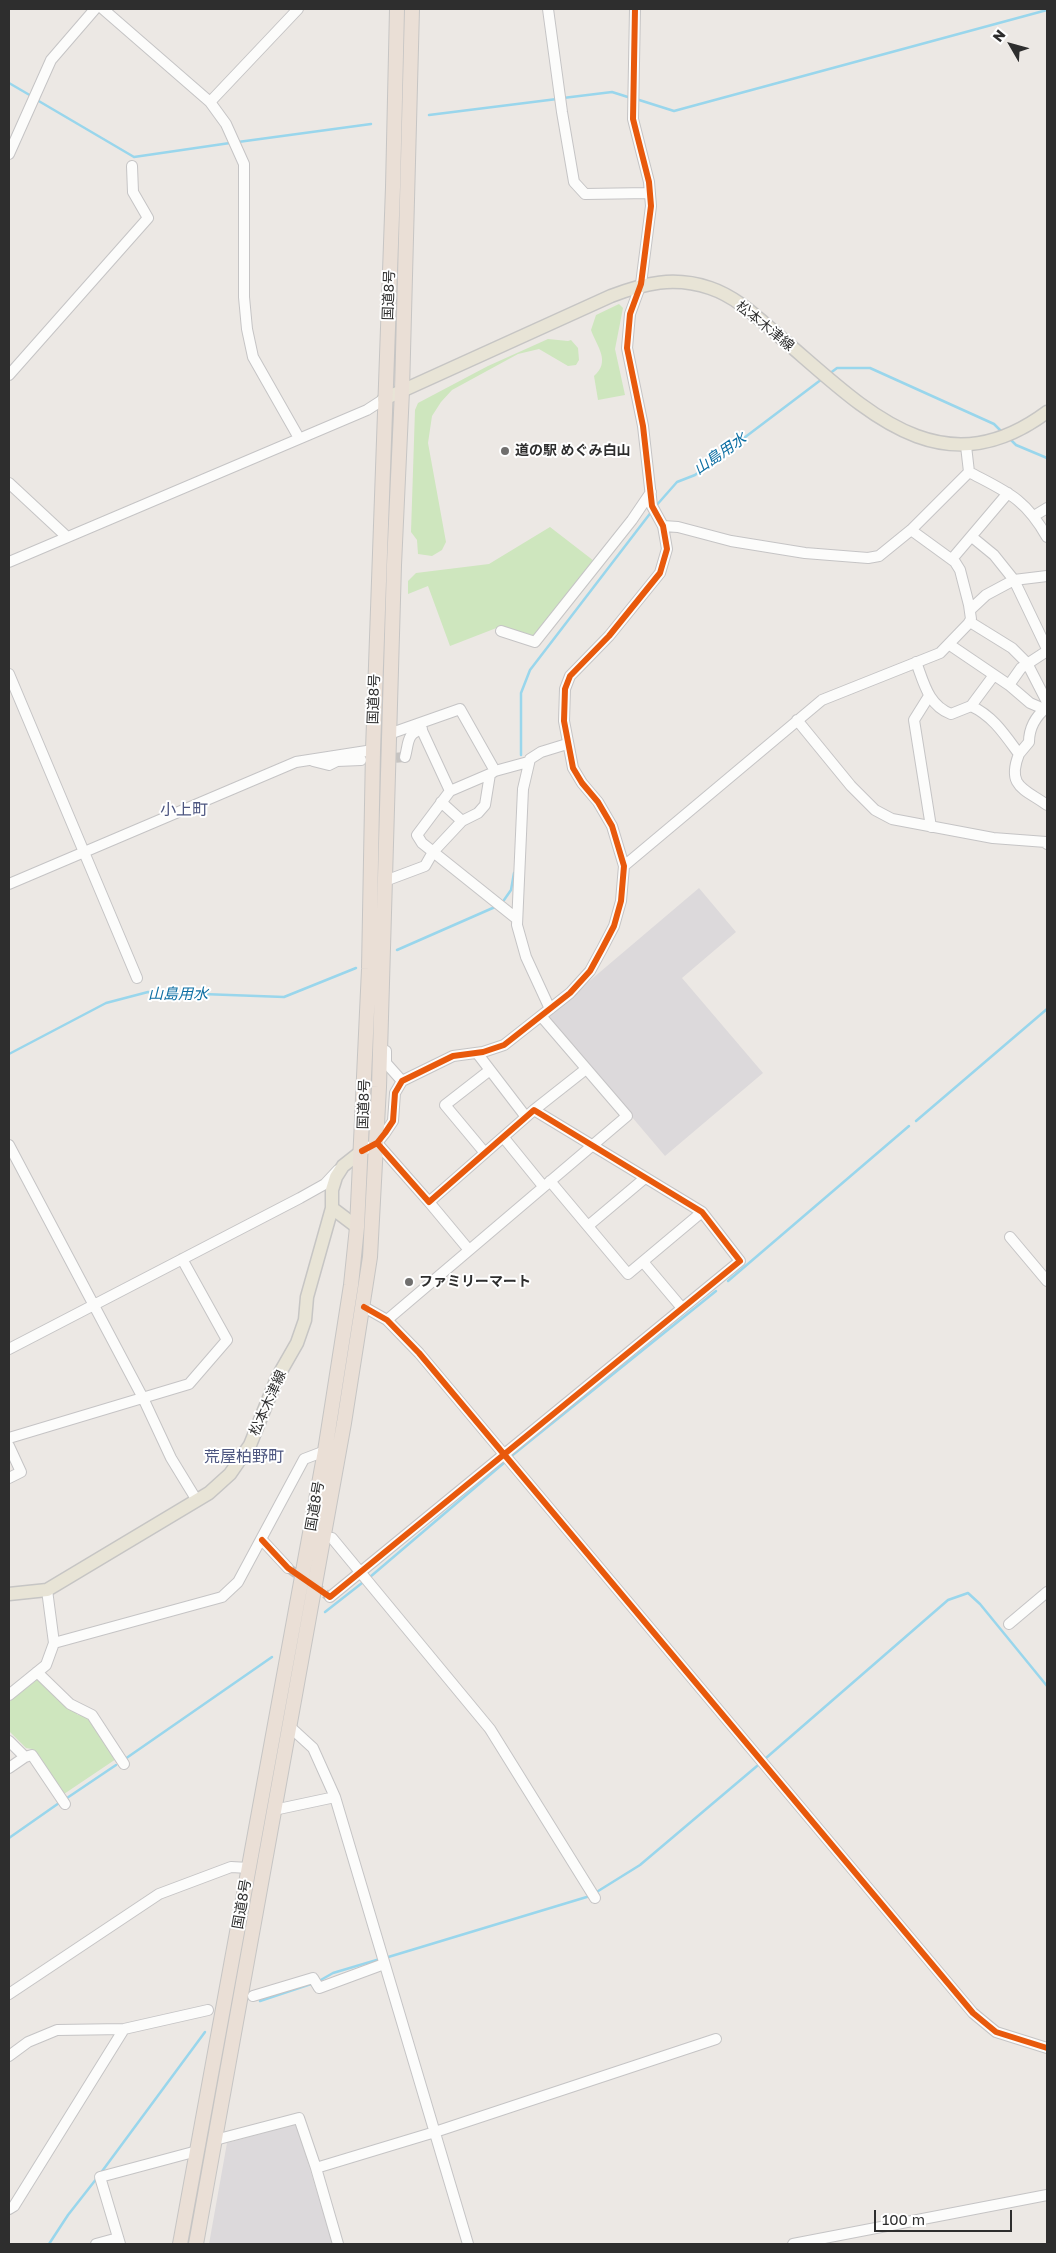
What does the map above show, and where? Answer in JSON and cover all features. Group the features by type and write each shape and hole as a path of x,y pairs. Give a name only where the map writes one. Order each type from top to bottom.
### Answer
{"highway":[{"name":"国道8号","path":"180,2244 325,1451 351,1285 358,1227 369,969 372,750 393,187 397,9"},
{"name":"国道8号","path":"196,2244 364,1307 370,1257 377,1143 389,734 402,391 412,9"}],"main road":[{"name":"松本木津線","path":"384,400 641,284 675,281 711,288 740,304 887,423 902,432 937,443 966,446 1009,435 1026,428 1047,412"},
{"path":"342,1166 362,1151"},
{"name":"松本木津線","path":"9,1594 47,1590 196,1499 210,1493 230,1474 250,1445 277,1378 302,1331 307,1297 332,1208 332,1190 342,1166"},
{"path":"332,1208 358,1227"}],"street":[{"path":"9,154 51,60 95,9"},
{"path":"103,9 210,102 237,148 244,164 244,297 247,329 253,358 298,438"},
{"path":"210,102 298,9"},
{"path":"548,9 574,182 585,194 650,193"},
{"path":"362,1151 377,1143 392,1121 396,1093 402,1081 453,1056 477,1053 504,1045 570,993 590,971 614,926 621,901 624,866 612,826 598,802 582,783 573,768 567,744 564,705 565,689 570,676 609,636 660,573 667,549 663,526 654,509 644,426 626,348 630,314 641,284 651,206 633,111 635,9"},
{"path":"9,375 148,218 133,192 132,166"},
{"path":"9,562 66,536 368,410 384,400"},
{"path":"966,446 969,472"},
{"path":"969,472 1016,497 1034,516 1047,538"},
{"path":"663,526 678,527 731,541 804,553 868,558 879,556 911,530 969,472"},
{"path":"9,483 66,536"},
{"path":"501,631 535,642 632,520 651,492"},
{"path":"952,559 1008,493"},
{"path":"1034,516 1047,508"},
{"path":"624,866 822,700 940,653 950,645 955,636 970,622 970,610 960,570 952,559 911,530"},
{"path":"972,537 994,555 1014,580 1047,650 1027,663 1009,685"},
{"path":"970,610 986,596 1014,580 1047,576"},
{"path":"970,622 1012,648 1027,663 1046,706"},
{"path":"950,645 1009,685 1030,703 1046,706"},
{"path":"916,662 928,696 937,706 951,714 972,706 994,675"},
{"path":"9,674 137,978"},
{"path":"928,696 914,720 931,827"},
{"path":"972,706 982,711 997,724 1019,754"},
{"path":"1046,706 1029,732 1027,746 1019,754 1014,767 1015,780 1022,790 1047,805"},
{"path":"389,734 421,726 460,709 494,772"},
{"path":"798,720 851,786 875,810 892,819 993,838 1047,842"},
{"path":"405,757 409,738 421,726"},
{"path":"421,726 450,791"},
{"path":"517,919 422,843 417,835 450,791 494,772 528,762 541,752 567,744"},
{"path":"9,884 296,762 372,750"},
{"path":"310,760 329,765 337,761 361,760"},
{"path":"528,762 523,789 517,925 526,957 550,1009"},
{"path":"385,881 425,866 433,852 462,821 478,813 485,805 490,774 494,772"},
{"path":"441,802 462,821"},
{"path":"382,979 388,1001 386,1063 402,1081"},
{"path":"387,1320 627,1116 541,1016"},
{"path":"330,1597 506,1458 682,1308 740,1262 702,1212 645,1178 594,1144 530,1113 490,1070 477,1053"},
{"path":"429,1202 504,1138 530,1113 586,1069"},
{"path":"485,1153 445,1105 490,1070"},
{"path":"504,1138 588,1226 628,1274 644,1263 702,1212"},
{"path":"377,1143 469,1250"},
{"path":"9,1145 92,1305 143,1398 171,1458 196,1499"},
{"path":"9,1349 325,1184 342,1166"},
{"path":"588,1226 645,1178"},
{"path":"1010,1238 1047,1281"},
{"path":"9,1438 189,1384 226,1340 182,1259"},
{"path":"644,1263 682,1308"},
{"path":"364,1307 387,1320 419,1353 973,2013 996,2032 1047,2048"},
{"path":"9,1446 21,1472 9,1478"},
{"path":"54,1643 222,1597 238,1582 304,1458 325,1451"},
{"path":"323,1537 332,1538 490,1729 517,1769 592,1894"},
{"path":"262,1540 288,1568"},
{"path":"9,1696 46,1665 54,1643 47,1590"},
{"path":"1009,1624 1047,1592"},
{"path":"37,1672 70,1704 92,1715 124,1764"},
{"path":"289,1726 313,1748 335,1797 468,2244"},
{"path":"9,1740 25,1757"},
{"path":"9,1768 25,1757 32,1756 65,1804"},
{"path":"274,1810 335,1797"},
{"path":"9,1994 159,1894 231,1867 249,1868"},
{"path":"253,1996 312,1978 319,1988 383,1960"},
{"path":"9,2056 28,2042 57,2030 124,2029 208,2010"},
{"path":"9,2209 14,2206 124,2029"},
{"path":"316,2168 435,2132 716,2039"},
{"path":"215,2140 299,2118 338,2244"},
{"path":"96,2244 119,2241 100,2177 197,2151"},
{"path":"793,2244 1047,2195"}],"shaded area":[{"path":"699,888 736,932 682,978 763,1073 665,1156 547,1017"},
{"path":"296,2124 333,2244 209,2244 227,2143"}],"green space":[{"path":"619,304 623,308 615,349 625,395 598,400 594,376 602,365 602,359 591,330 596,315"},
{"path":"548,339 571,340 578,348 579,360 576,365 568,366 539,349 518,354 452,390 432,416 428,443 446,542 442,550 432,556 418,554 417,540 411,532 415,410 418,403 488,366"},
{"path":"550,527 594,561 537,636 532,638 499,627 450,646 428,586 408,594 408,581 416,573 489,564"},
{"path":"39,1678 78,1715 87,1716 116,1759 64,1794 32,1749 26,1748 9,1731 9,1702"}],"waterway":[{"path":"636,99 674,111 1047,10"},
{"path":"9,83 33,97"},
{"path":"563,98 612,92 631,98"},
{"path":"429,115 557,99"},
{"path":"37,100 134,157 230,143"},
{"path":"238,142 371,124"},
{"name":"山島用水","path":"829,374 837,368 870,368 994,424 1001,431"},
{"name":"山島用水","path":"655,507 677,482 695,475 822,379"},
{"name":"山島用水","path":"1009,438 1016,445 1047,458"},
{"name":"山島用水","path":"521,755 521,693 530,670 652,511"},
{"name":"山島用水","path":"504,900 511,890 514,873"},
{"name":"山島用水","path":"397,950 495,907"},
{"name":"山島用水","path":"9,1054 106,1003 148,992 284,997 356,968"},
{"path":"916,1121 1047,1009"},
{"path":"728,1281 909,1126"},
{"path":"509,1458 716,1291"},
{"path":"370,1577 505,1462"},
{"path":"325,1612 362,1583"},
{"path":"766,1758 948,1600 968,1593 980,1604 1047,1686"},
{"path":"125,1759 272,1657"},
{"path":"67,1798 116,1765"},
{"path":"595,1893 640,1865 757,1766"},
{"path":"9,1838 59,1803"},
{"path":"385,1958 590,1896"},
{"path":"319,1981 333,1973 380,1959"},
{"path":"260,2001 314,1983"},
{"path":"100,2174 205,2032"},
{"path":"49,2244 68,2215 97,2178"}],"tunnel":[{"path":"366,760 405,757"},
{"path":"288,1568 330,1597"}],"cycle path":[{"path":"362,1151 377,1143 393,1121 395,1093 402,1081 453,1056 483,1052 504,1045 570,993 590,971 614,926 621,901 624,866 612,826 598,802 582,783 573,768 564,721 565,689 570,676 609,636 660,573 667,549 663,526 652,506 643,426 627,348 630,314 641,284 651,206 649,182 633,119 635,9"},
{"path":"262,1540 288,1568 330,1597 740,1261 702,1212 534,1110 429,1202 377,1143"},
{"path":"364,1307 387,1320 419,1353 973,2013 996,2032 1047,2048"}],"place":[{"name":"道の駅 めぐみ白山","path":"505,451"},
{"name":"ファミリーマート","path":"409,1282"}],"district":[{"name":"小上町","path":"184,810"},
{"name":"荒屋柏野町","path":"244,1457"}]}
